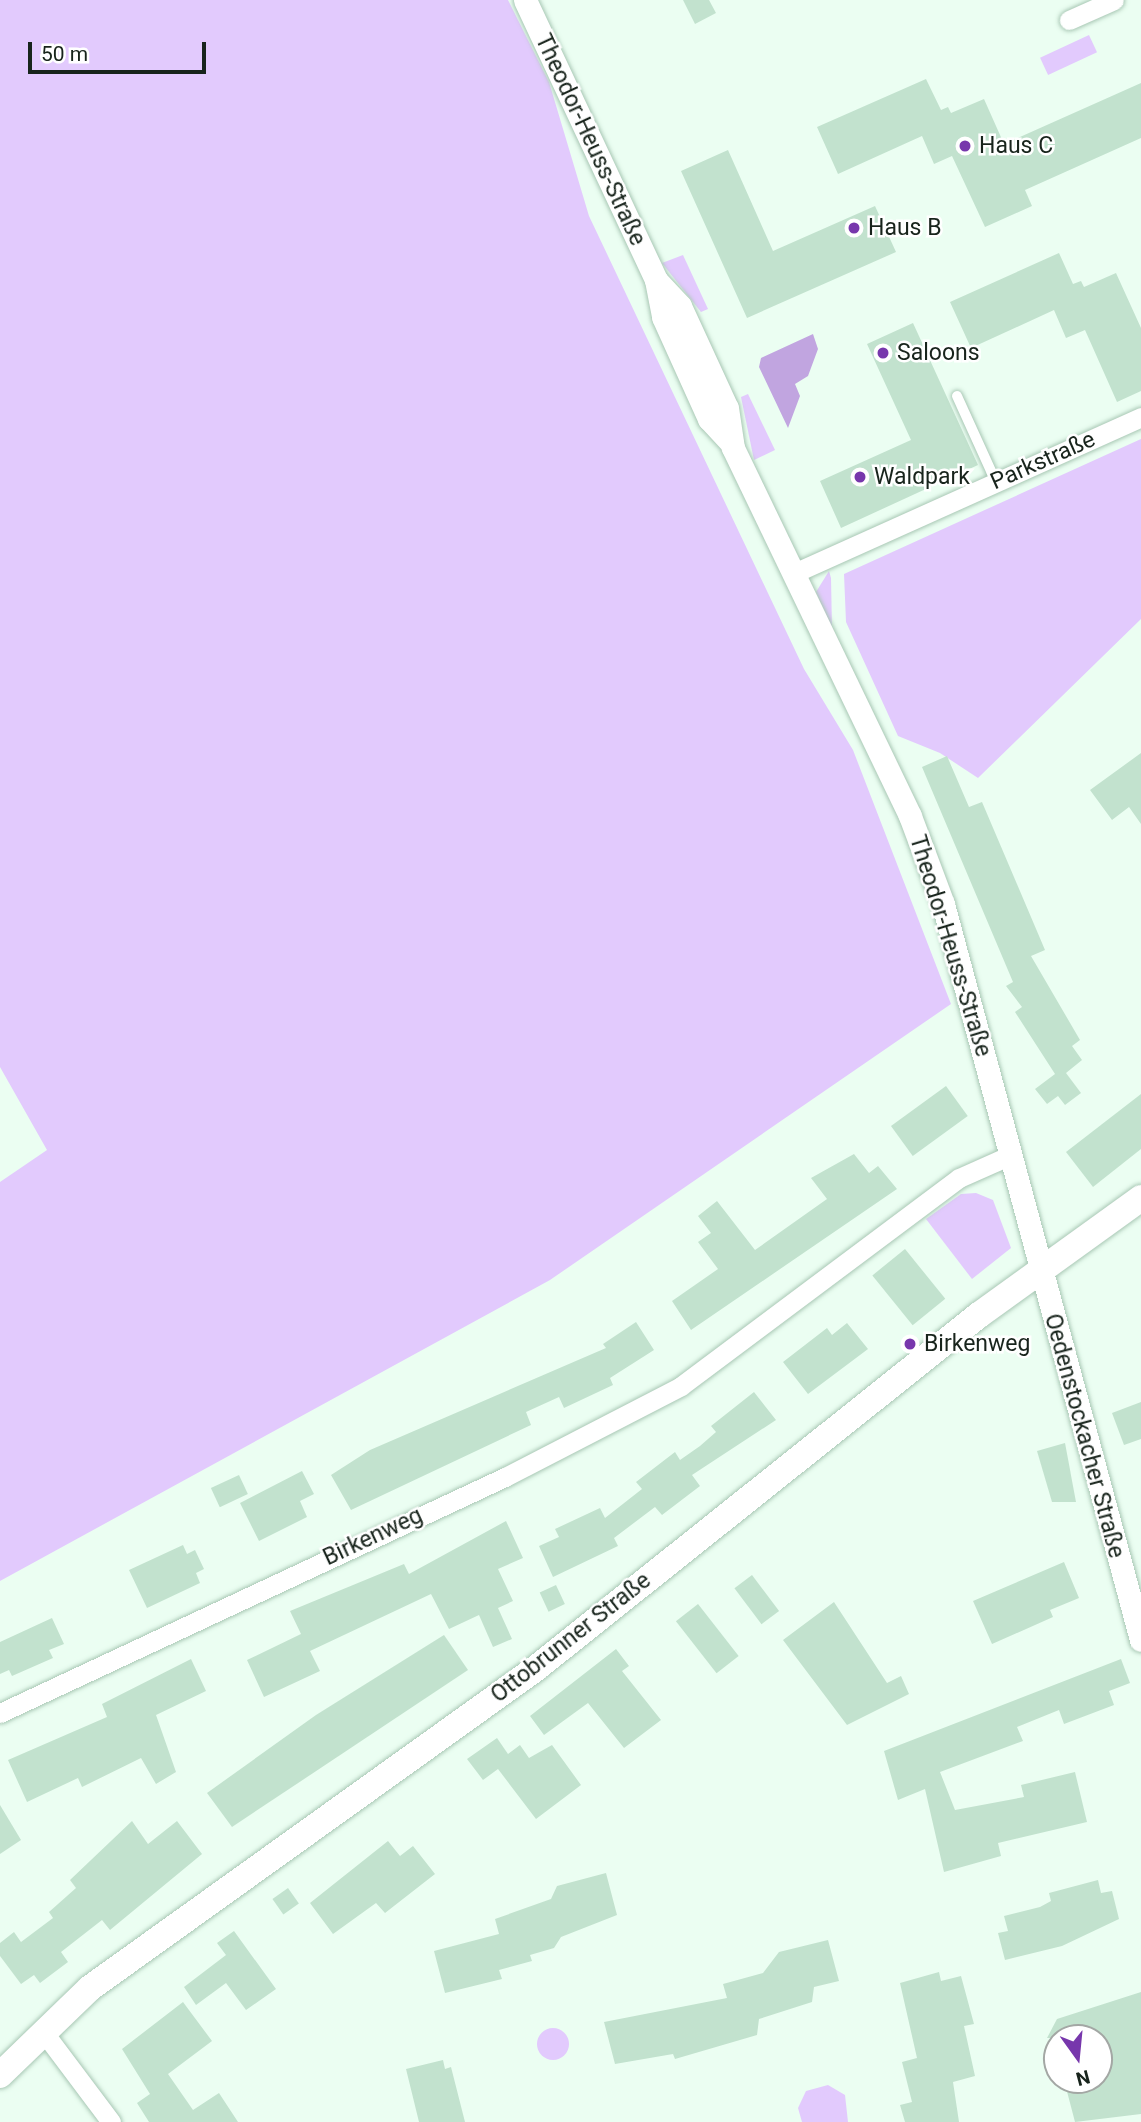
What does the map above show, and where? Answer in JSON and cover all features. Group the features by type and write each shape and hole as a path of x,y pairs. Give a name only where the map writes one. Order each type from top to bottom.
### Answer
{"main road":[{"name":"Ottobrunner Straße","path":"0,2075 90,1988 535,1669 1040,1271 1141,1198"}],"street":[{"name":"Theodor-Heuss-Straße","path":"525,0 656,280 685,316 727,408 732,444 910,816 960,960 1040,1271"},
{"path":"1069,20 1114,0"},
{"name":"Parkstraße","path":"792,574 1141,417"},
{"name":"Birkenweg","path":"0,1713 505,1477 681,1386 959,1178 1011,1155"},
{"name":"Oedenstockacher Straße","path":"1040,1271 1141,1640"},
{"path":"45,2034 111,2122"}],"lane":[{"path":"957,396 996,482"}],"shaded area":[{"path":"0,0 508,0 549,82 589,216 804,669 853,750 951,1004 550,1280 0,1581 0,1182 47,1150 0,1067"},
{"path":"1089,35 1097,52 1048,75 1040,58"},
{"path":"683,255 708,309 701,312 662,263"},
{"path":"813,334 818,349 808,376 795,384 800,396 788,428 759,367 761,358"},
{"path":"748,394 775,450 754,460 741,397"},
{"path":"1141,439 1141,619 978,778 940,753 898,736 846,622 844,574"},
{"path":"829,571 831,578 832,629 816,592"},
{"path":"976,1193 993,1200 1011,1248 972,1279 926,1219 961,1194"},
{"path":"553,2028 565,2032 569,2044 565,2056 553,2060 541,2056 537,2044 541,2032"},
{"path":"828,2085 845,2095 848,2122 802,2122 798,2108 806,2091"}],"building":[{"path":"683,0 709,0 716,13 695,24"},
{"name":"Haus C","path":"926,79 941,110 948,107 951,113 984,99 1004,144 1141,83 1141,138 1025,190 1032,206 985,227 952,156 934,164 922,136 838,174 817,127"},
{"name":"Haus B","path":"728,150 773,251 875,206 896,252 747,318 681,171"},
{"path":"1059,253 1073,284 1081,281 1084,287 1116,273 1141,328 1141,391 1117,402 1085,330 1066,338 1054,310 971,348 950,302"},
{"path":"913,323 978,465 841,528 820,481 911,440 867,344"},
{"path":"1141,753 1141,824 1129,807 1112,820 1090,790"},
{"path":"947,756 969,807 982,802 1045,950 1031,956 1080,1040 1072,1046 1082,1060 1066,1073 1081,1093 1065,1105 1058,1096 1047,1104 1035,1089 1055,1074 1015,1012 1022,1007 1006,986 1013,982 922,767"},
{"path":"946,1086 968,1116 913,1156 891,1126"},
{"path":"1141,1094 1141,1149 1093,1187 1066,1152"},
{"path":"854,1154 869,1173 878,1166 897,1189 691,1330 672,1301 718,1269 698,1242 711,1233 698,1216 717,1201 755,1250 827,1199 811,1178"},
{"path":"905,1249 945,1299 913,1325 872,1275"},
{"path":"636,1322 654,1350 610,1378 613,1385 564,1408 559,1397 526,1412 531,1425 351,1510 331,1475 370,1450 606,1348 603,1344"},
{"path":"847,1323 868,1349 808,1394 783,1362 827,1328 832,1335"},
{"path":"754,1392 776,1420 692,1475 700,1486 662,1515 655,1507 614,1538 618,1546 553,1577 539,1546 559,1537 555,1529 600,1508 605,1518 642,1489 636,1482 675,1452 680,1460 700,1446 716,1432 711,1426"},
{"path":"1141,1402 1141,1439 1124,1445 1112,1413"},
{"path":"1065,1443 1076,1502 1052,1502 1037,1451"},
{"path":"302,1471 314,1494 300,1501 307,1517 259,1541 240,1503"},
{"path":"239,1475 248,1494 220,1507 211,1488"},
{"path":"506,1521 523,1558 498,1569 513,1601 498,1608 512,1639 493,1647 479,1615 449,1629 431,1594 310,1651 320,1671 264,1697 247,1660 301,1634 290,1611 404,1564 409,1574"},
{"path":"183,1545 187,1554 195,1550 204,1569 196,1573 200,1583 147,1608 129,1570"},
{"path":"1064,1562 1079,1598 1050,1610 1053,1617 992,1644 973,1601"},
{"path":"752,1575 779,1611 762,1624 734,1588"},
{"path":"556,1585 565,1604 549,1612 540,1593"},
{"path":"834,1602 887,1683 901,1676 909,1694 847,1725 783,1640"},
{"path":"698,1604 739,1656 717,1673 676,1621"},
{"path":"52,1618 64,1644 49,1650 53,1658 12,1676 9,1670 0,1674 0,1642"},
{"path":"444,1635 468,1670 232,1827 207,1793 316,1715"},
{"path":"616,1649 629,1666 622,1671 661,1720 624,1748 588,1703 544,1735 530,1716"},
{"path":"191,1659 206,1691 156,1715 176,1772 156,1784 141,1758 82,1787 78,1778 27,1802 8,1760 107,1717 102,1704"},
{"path":"1121,1659 1130,1683 1109,1691 1114,1705 1064,1724 1059,1710 1017,1727 1023,1741 940,1772 955,1810 1024,1797 1021,1785 1075,1772 1087,1822 998,1843 1001,1856 944,1872 925,1789 898,1800 884,1751"},
{"path":"497,1738 508,1754 520,1745 529,1758 552,1745 581,1785 536,1819 498,1769 483,1780 467,1759"},
{"path":"0,1805 21,1840 0,1854"},
{"path":"132,1821 148,1844 177,1821 202,1854 110,1930 102,1920 61,1952 68,1962 40,1983 34,1975 21,1984 0,1956 0,1943 14,1932 21,1942 53,1918 49,1912 76,1888 70,1880"},
{"path":"388,1841 400,1856 413,1846 435,1874 385,1913 376,1903 333,1934 310,1903"},
{"path":"606,1873 617,1915 561,1937 554,1948 530,1955 532,1961 499,1970 502,1979 445,1993 434,1951 499,1934 495,1919 551,1899 557,1886"},
{"path":"1098,1880 1101,1893 1112,1891 1119,1919 1062,1946 1005,1960 998,1933 1008,1931 1004,1916 1040,1907 1051,1901 1049,1893"},
{"path":"288,1888 299,1904 283,1914 272,1899"},
{"path":"234,1931 276,1989 246,2010 226,1983 196,2005 184,1987 226,1955 217,1943"},
{"path":"828,1940 839,1981 814,1987 812,2002 759,2019 757,2035 675,2059 673,2054 615,2064 604,2022 727,1998 723,1984 763,1973 779,1952"},
{"path":"939,1972 941,1981 961,1976 974,2024 964,2026 975,2076 953,2082 959,2122 905,2122 900,2105 912,2102 902,2062 917,2058 900,1983"},
{"path":"1141,1992 1141,2114 1075,2122 1068,2094 1113,2094 1113,2024 1054,2024 1057,2019"},
{"path":"183,2002 212,2041 168,2074 193,2110 219,2093 238,2122 149,2122 137,2103 150,2094 122,2049"},
{"path":"443,2060 445,2069 451,2067 465,2122 419,2122 406,2069"}],"place":[{"name":"Haus C","path":"965,146"},
{"name":"Haus B","path":"854,228"},
{"name":"Saloons","path":"883,353"},
{"name":"Waldpark","path":"860,477"},
{"name":"Birkenweg","path":"910,1344"}]}
